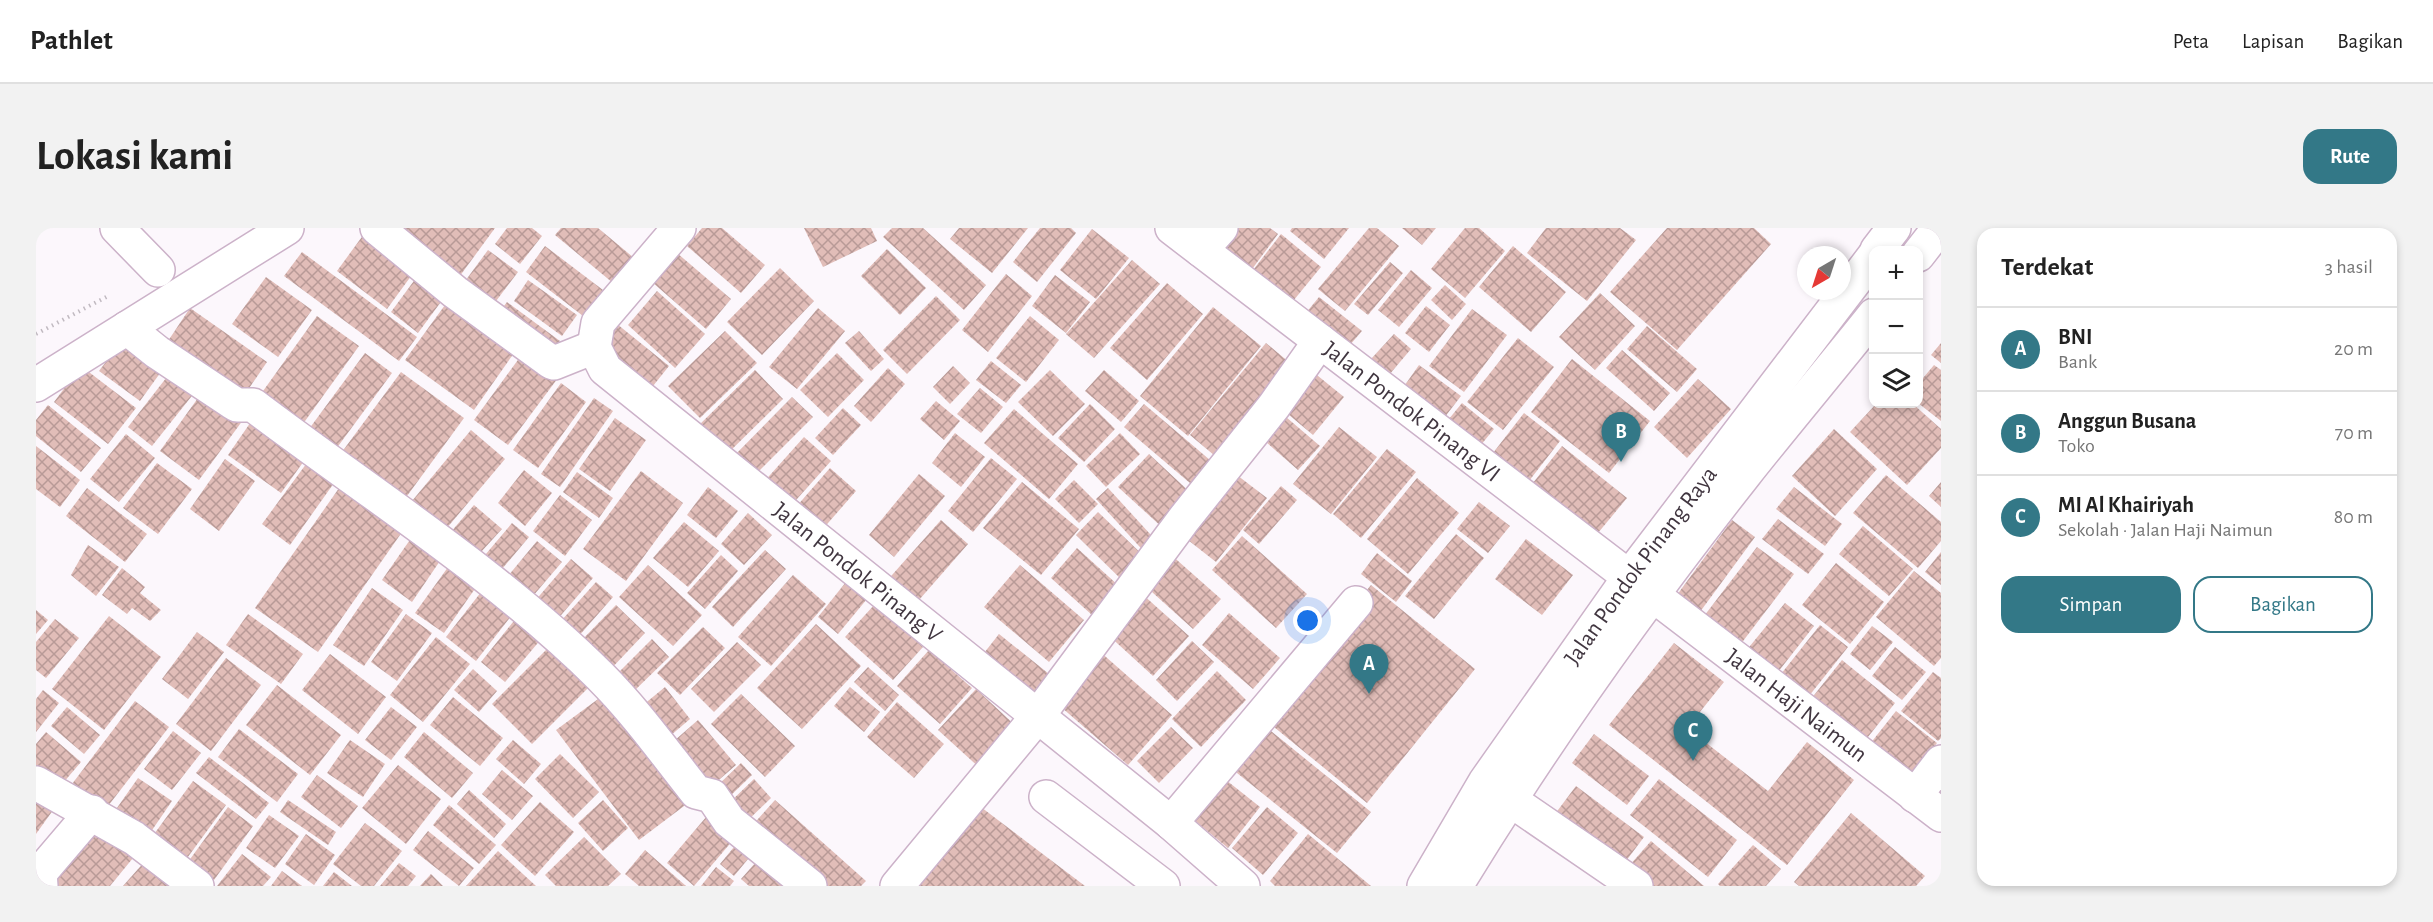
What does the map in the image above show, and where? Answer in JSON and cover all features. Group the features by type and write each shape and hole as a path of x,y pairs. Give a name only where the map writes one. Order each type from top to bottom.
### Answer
{"street":[{"path":"117,228 158,270"},
{"path":"36,385 287,228"},
{"path":"377,228 455,292 554,363 594,347 598,323 679,228"},
{"name":"Jalan Pondok Pinang VI","path":"1172,228 1211,239 1320,341 1641,586"},
{"path":"1880,246 1894,228"},
{"path":"1923,249 1939,228"},
{"name":"Jalan Pondok Pinang Raya","path":"1424,886 1497,791 1869,263"},
{"name":"Jalan Pondok Pinang Raya","path":"1641,586 1746,473 1869,321"},
{"path":"127,328 157,352 232,402 237,405 253,405 449,549 534,617 571,648 626,704 696,792 711,796 729,821 810,886"},
{"path":"897,886 1037,717 1184,519 1274,406 1320,341"},
{"name":"Jalan Pondok Pinang V","path":"594,347 605,369 1171,823 1244,886"},
{"name":"Jalan Haji Naimun","path":"1641,586 1941,815"},
{"path":"1171,823 1356,603"},
{"path":"1915,796 1941,762"},
{"path":"36,783 92,812 134,838 197,886"},
{"path":"1497,791 1636,886"},
{"name":"Jalan Pondok Pinang Raya","path":"1456,886 1497,791"},
{"path":"1046,797 1163,886"},
{"path":"41,886 40,873 92,812"}],"building":[{"path":"382,228 495,228 454,284"},
{"path":"507,228 532,228 542,236 520,264 495,244"},
{"path":"561,228 598,228 634,258 613,283 555,235"},
{"path":"702,228 722,228 765,265 741,293 687,246"},
{"path":"804,228 871,228 877,241 823,267"},
{"path":"892,228 923,228 986,285 964,310 883,237"},
{"path":"959,228 1028,228 992,273 950,239"},
{"path":"1040,228 1071,228 1076,233 1037,282 1013,262"},
{"path":"1235,228 1270,228 1278,234 1247,276 1216,253"},
{"path":"1292,228 1349,228 1324,259 1290,231"},
{"path":"1369,228 1377,228 1399,246 1345,311 1318,289"},
{"path":"1402,228 1436,228 1422,245"},
{"path":"1465,228 1479,228 1505,251 1465,298 1431,269"},
{"path":"1546,228 1620,228 1636,240 1587,301 1527,253"},
{"path":"1667,228 1754,228 1771,244 1677,350 1610,292"},
{"path":"1092,229 1129,258 1096,299 1060,270"},
{"path":"364,234 414,272 387,309 337,271"},
{"path":"1281,234 1321,267 1289,306 1250,274"},
{"path":"545,246 603,290 583,316 526,272"},
{"path":"1513,246 1566,292 1531,332 1479,287"},
{"path":"887,249 926,288 900,315 861,276"},
{"path":"488,250 518,272 490,309 460,288"},
{"path":"302,252 417,337 399,361 284,276"},
{"path":"677,253 731,299 706,329 652,282"},
{"path":"1132,260 1160,284 1094,358 1066,334"},
{"path":"1390,262 1403,273 1368,315 1354,304"},
{"path":"780,268 814,301 762,355 727,322"},
{"path":"1411,270 1432,288 1399,327 1378,310"},
{"path":"419,274 446,295 418,333 391,312"},
{"path":"1006,274 1032,296 988,352 962,330"},
{"path":"1055,275 1090,302 1066,333 1032,306"},
{"path":"266,277 312,310 278,357 232,324"},
{"path":"528,280 577,315 562,336 514,301"},
{"path":"1167,283 1203,314 1147,380 1110,348"},
{"path":"1445,285 1466,304 1452,320 1431,300"},
{"path":"657,291 705,334 675,368 628,325"},
{"path":"1600,293 1635,326 1595,370 1559,337"},
{"path":"453,294 521,343 474,410 405,360"},
{"path":"936,296 960,320 907,374 883,350"},
{"path":"1319,297 1362,331 1343,353 1301,319"},
{"path":"507,302 560,341 548,357 495,318"},
{"path":"1426,306 1450,325 1429,352 1405,333"},
{"path":"1213,307 1261,346 1188,436 1140,396"},
{"path":"190,308 267,362 241,400 164,347"},
{"path":"818,308 845,331 797,389 769,367"},
{"path":"1472,309 1507,335 1464,392 1429,366"},
{"path":"317,316 359,346 300,428 258,398"},
{"path":"1030,316 1059,340 1026,382 996,358"},
{"path":"617,324 669,366 649,391 597,350"},
{"path":"1647,326 1697,369 1677,392 1627,349"},
{"path":"725,331 757,363 700,418 668,386"},
{"path":"859,331 884,359 871,371 845,343"},
{"path":"1394,334 1411,349 1389,375 1371,359"},
{"path":"1518,338 1554,367 1503,430 1467,402"},
{"path":"123,339 163,369 140,401 99,371"},
{"path":"1266,343 1297,369 1221,461 1190,435"},
{"path":"1941,343 1941,363 1931,355"},
{"path":"1622,350 1670,393 1654,411 1606,368"},
{"path":"365,353 392,373 336,449 309,429"},
{"path":"523,353 558,378 508,445 474,420"},
{"path":"837,353 864,380 828,417 800,390"},
{"path":"1572,359 1650,421 1609,473 1531,412"},
{"path":"991,361 1021,385 1006,403 976,380"},
{"path":"1419,365 1461,396 1441,422 1400,392"},
{"path":"1934,365 1941,370 1941,421 1923,407 1923,378"},
{"path":"81,366 136,408 108,444 54,402"},
{"path":"953,366 970,383 950,404 933,387"},
{"path":"1307,367 1344,397 1313,435 1276,404"},
{"path":"888,368 905,384 871,422 854,406"},
{"path":"755,370 783,399 722,459 694,430"},
{"path":"1050,370 1085,404 1053,436 1018,402"},
{"path":"1104,370 1139,401 1121,422 1085,391"},
{"path":"401,372 464,418 399,507 336,460"},
{"path":"170,373 195,392 152,446 128,427"},
{"path":"1698,379 1731,409 1687,458 1654,427"},
{"path":"561,383 586,402 538,468 513,450"},
{"path":"980,388 1003,407 981,433 957,414"},
{"path":"203,391 243,420 199,480 160,451"},
{"path":"792,397 813,417 750,480 730,460"},
{"path":"594,398 613,411 560,487 541,474"},
{"path":"936,401 960,421 944,440 920,419"},
{"path":"1462,403 1494,429 1476,451 1444,425"},
{"path":"1090,404 1115,429 1084,462 1058,438"},
{"path":"1144,404 1217,466 1197,489 1124,427"},
{"path":"48,405 101,448 81,472 36,436 36,420"},
{"path":"843,408 861,425 833,455 815,438"},
{"path":"1872,408 1917,408 1941,429 1941,448 1907,485 1850,432"},
{"path":"1014,409 1078,464 1049,499 984,443"},
{"path":"1279,411 1320,446 1298,470 1258,435"},
{"path":"1524,413 1560,441 1529,481 1493,453"},
{"path":"255,416 309,454 281,493 228,455"},
{"path":"615,418 646,440 610,491 579,469"},
{"path":"1339,427 1377,457 1331,514 1293,484"},
{"path":"1834,429 1877,469 1835,516 1792,476"},
{"path":"471,430 505,459 441,535 407,507"},
{"path":"955,433 985,457 961,487 932,463"},
{"path":"1120,433 1140,454 1106,487 1086,466"},
{"path":"126,434 155,458 119,502 90,479"},
{"path":"804,437 831,461 788,509 761,485"},
{"path":"36,446 80,480 60,507 36,489"},
{"path":"1562,446 1627,498 1593,539 1529,488"},
{"path":"1387,449 1416,472 1361,538 1333,514"},
{"path":"1149,454 1194,496 1164,529 1118,487"},
{"path":"312,456 339,476 290,545 262,524"},
{"path":"991,458 1017,479 973,532 948,511"},
{"path":"225,459 255,481 219,531 190,509"},
{"path":"157,463 192,489 158,534 123,508"},
{"path":"830,468 856,491 822,530 796,507"},
{"path":"1229,469 1267,498 1216,562 1179,533"},
{"path":"524,470 552,493 525,526 498,503"},
{"path":"641,471 683,503 626,581 583,549"},
{"path":"577,472 613,498 599,518 563,492"},
{"path":"919,474 945,496 894,557 869,535"},
{"path":"1886,475 1941,522 1941,541 1918,568 1853,513"},
{"path":"1417,478 1459,513 1408,574 1367,539"},
{"path":"1074,480 1098,504 1079,523 1055,499"},
{"path":"344,481 407,525 318,652 255,608"},
{"path":"1022,482 1079,529 1041,575 983,528"},
{"path":"1941,482 1941,507 1929,496"},
{"path":"1281,486 1297,500 1259,544 1243,530"},
{"path":"708,487 738,511 716,538 687,515"},
{"path":"1794,487 1842,524 1825,546 1776,509"},
{"path":"87,488 147,534 125,562 66,516"},
{"path":"1108,488 1161,546 1149,557 1096,499"},
{"path":"560,495 592,520 565,556 533,531"},
{"path":"1479,502 1510,526 1488,553 1457,529"},
{"path":"474,505 502,529 471,563 444,540"},
{"path":"1098,512 1148,560 1125,583 1076,535"},
{"path":"748,513 772,535 744,565 721,544"},
{"path":"1778,519 1824,554 1808,574 1762,539"},
{"path":"941,520 968,544 912,608 884,584"},
{"path":"1732,520 1755,537 1697,616 1674,599"},
{"path":"684,522 719,551 688,587 653,558"},
{"path":"512,523 529,537 497,575 480,561"},
{"path":"1863,526 1913,569 1889,596 1839,554"},
{"path":"414,534 444,555 412,602 382,580"},
{"path":"1456,534 1484,558 1434,619 1405,596"},
{"path":"1242,536 1307,594 1276,628 1212,570"},
{"path":"1526,539 1573,575 1542,615 1495,579"},
{"path":"537,541 562,562 527,603 503,582"},
{"path":"88,545 119,567 96,596 71,575"},
{"path":"1757,547 1794,574 1737,649 1701,620"},
{"path":"1077,548 1119,586 1092,615 1051,578"},
{"path":"765,550 786,569 733,627 712,607"},
{"path":"1941,552 1941,585 1925,572"},
{"path":"1169,553 1221,599 1193,629 1142,583"},
{"path":"1377,553 1412,581 1396,602 1361,574"},
{"path":"721,555 738,571 705,609 687,593"},
{"path":"571,559 593,578 550,628 528,609"},
{"path":"451,563 479,583 444,633 415,613"},
{"path":"1836,563 1884,602 1850,644 1802,605"},
{"path":"648,565 702,615 673,646 619,597"},
{"path":"1020,565 1084,620 1049,662 984,607"},
{"path":"122,568 145,587 140,593 161,610 150,621 132,608 127,614 102,595"},
{"path":"1914,571 1941,593 1941,658 1934,666 1876,617"},
{"path":"793,575 826,604 771,666 738,637"},
{"path":"596,582 613,597 578,637 561,621"},
{"path":"846,582 867,599 838,634 818,617"},
{"path":"1371,585 1475,669 1367,803 1263,718"},
{"path":"485,587 515,611 476,661 446,637"},
{"path":"372,588 403,610 364,666 333,645"},
{"path":"1141,593 1189,636 1153,676 1106,633"},
{"path":"1785,603 1814,626 1771,681 1741,657"},
{"path":"875,604 923,647 893,680 845,637"},
{"path":"616,605 645,633 608,672 578,644"},
{"path":"36,610 48,620 36,634"},
{"path":"1229,613 1280,658 1253,689 1202,645"},
{"path":"248,614 303,654 281,684 226,645"},
{"path":"406,614 432,633 397,681 371,662"},
{"path":"109,616 161,657 104,730 52,689"},
{"path":"517,617 542,638 505,682 481,662"},
{"path":"55,619 79,638 46,678 36,670 36,642"},
{"path":"816,624 861,666 802,729 757,688"},
{"path":"1820,625 1848,647 1809,696 1781,674"},
{"path":"1872,626 1893,642 1870,670 1850,654"},
{"path":"703,627 725,648 680,695 657,673"},
{"path":"197,632 224,652 188,699 162,679"},
{"path":"999,634 1054,678 1033,706 977,662"},
{"path":"436,637 470,664 423,722 390,695"},
{"path":"652,639 669,657 631,694 614,677"},
{"path":"1192,641 1214,662 1177,701 1156,680"},
{"path":"737,642 761,665 714,712 691,689"},
{"path":"553,643 593,683 532,744 492,704"},
{"path":"1674,643 1724,682 1687,728 1768,791 1807,742 1854,780 1787,865 1609,725"},
{"path":"1895,647 1926,672 1902,700 1872,676"},
{"path":"929,650 972,688 940,724 897,686"},
{"path":"1098,650 1172,715 1128,765 1054,701"},
{"path":"330,654 386,697 358,734 302,690"},
{"path":"226,658 261,685 211,751 176,724"},
{"path":"1842,660 1895,703 1860,747 1807,704"},
{"path":"868,667 899,695 885,711 854,682"},
{"path":"473,669 497,691 479,712 454,690"},
{"path":"1217,671 1246,700 1201,747 1172,719"},
{"path":"1933,672 1941,678 1941,738 1938,741 1901,711"},
{"path":"277,685 341,735 310,775 246,725"},
{"path":"665,687 690,719 663,742 637,710"},
{"path":"850,687 880,712 864,732 834,706"},
{"path":"976,689 1019,729 982,770 938,730"},
{"path":"43,690 59,703 36,732 36,699"},
{"path":"609,691 692,800 639,840 556,730"},
{"path":"741,694 795,746 765,777 711,724"},
{"path":"453,697 503,738 480,766 430,725"},
{"path":"135,701 169,727 105,810 72,784"},
{"path":"897,702 944,744 914,778 867,737"},
{"path":"67,707 100,735 84,754 51,726"},
{"path":"391,707 417,727 391,760 365,740"},
{"path":"1896,711 1937,743 1907,781 1866,749"},
{"path":"698,720 736,765 704,793 666,748"},
{"path":"1261,723 1371,812 1337,853 1227,765"},
{"path":"1171,727 1193,748 1159,783 1137,761"},
{"path":"239,729 298,774 277,802 218,757"},
{"path":"173,731 201,753 172,790 144,769"},
{"path":"46,732 81,762 57,790 36,772 36,744"},
{"path":"424,732 473,773 452,798 404,757"},
{"path":"1594,734 1649,776 1627,805 1572,763"},
{"path":"350,740 385,764 363,797 327,773"},
{"path":"513,740 541,764 524,784 496,759"},
{"path":"560,754 599,792 573,818 535,779"},
{"path":"209,757 269,803 256,819 196,773"},
{"path":"741,763 752,775 726,800 715,788"},
{"path":"398,765 441,799 406,844 362,808"},
{"path":"502,770 533,796 512,820 482,794"},
{"path":"1216,772 1260,807 1228,848 1184,812"},
{"path":"317,775 358,806 341,828 301,797"},
{"path":"138,778 172,801 146,839 112,815"},
{"path":"754,779 771,798 744,824 727,805"},
{"path":"1659,779 1737,840 1708,877 1630,815"},
{"path":"193,781 226,805 182,865 149,841"},
{"path":"1576,786 1644,837 1617,873 1549,822"},
{"path":"469,790 506,824 494,838 457,804"},
{"path":"36,792 56,806 36,834"},
{"path":"288,800 336,832 328,845 280,812"},
{"path":"603,800 628,828 603,851 578,823"},
{"path":"775,800 866,881 861,886 815,886 750,828"},
{"path":"973,801 1085,886 909,886"},
{"path":"540,802 574,832 535,876 501,845"},
{"path":"449,805 496,845 479,864 433,825"},
{"path":"228,807 253,826 214,880 188,862"},
{"path":"1267,807 1298,833 1263,875 1232,848"},
{"path":"1851,813 1925,876 1916,886 1799,886 1794,882"},
{"path":"269,815 299,836 275,868 246,848"},
{"path":"707,816 734,839 694,886 667,863"},
{"path":"365,823 402,851 374,886 361,886 333,864"},
{"path":"98,829 133,858 110,886 52,886"},
{"path":"428,831 474,868 459,886 413,850"},
{"path":"306,834 335,855 314,885 285,864"},
{"path":"1308,834 1371,886 1275,886 1270,881"},
{"path":"743,836 758,847 734,876 720,864"},
{"path":"584,837 621,874 608,886 556,886 545,875"},
{"path":"1651,841 1704,886 1653,886 1629,866"},
{"path":"1753,845 1781,869 1766,886 1720,886 1718,884"},
{"path":"645,850 686,886 639,886 625,874"},
{"path":"498,851 536,886 466,886"},
{"path":"764,853 802,886 749,886 741,879"},
{"path":"242,854 271,877 263,886 217,886"},
{"path":"146,860 174,886 123,886"},
{"path":"399,863 416,876 408,886 380,886"},
{"path":"716,867 734,881 730,886 701,886"},
{"path":"282,871 302,886 271,886"},
{"path":"334,872 352,886 323,886"},
{"path":"431,874 443,886 420,886"}],"place":[{"name":"Anggun Busana","path":"1621,462"},
{"name":"BNI","path":"1369,694"},
{"name":"MI Al Khairiyah","path":"1693,761"}]}
